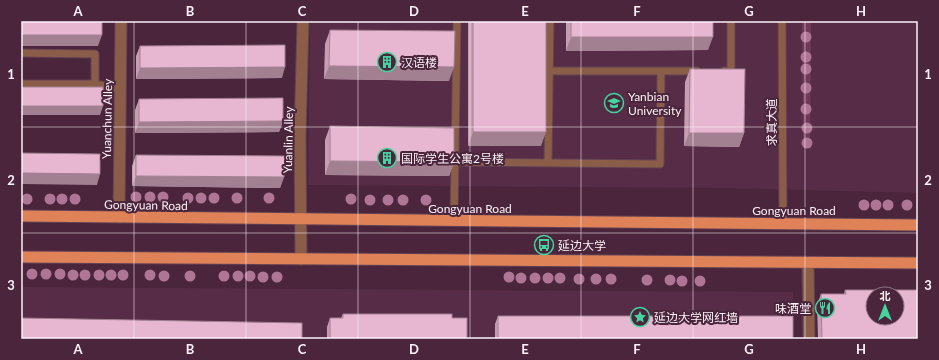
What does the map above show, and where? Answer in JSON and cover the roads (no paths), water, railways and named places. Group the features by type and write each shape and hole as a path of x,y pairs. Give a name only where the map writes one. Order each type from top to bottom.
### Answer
{"main road":[{"name":"Gongyuan Road","path":"21,216 918,224"},
{"path":"21,257 918,263"}],"street":[{"name":"Yuanchun Alley","path":"119,217 121,21"},
{"name":"Yuanlin Alley","path":"301,259 303,21"},
{"path":"808,263 809,339"}],"lane":[{"path":"454,220 457,21"},
{"path":"548,163 550,21"},
{"path":"716,71 731,71 732,21"},
{"name":"求真大道","path":"782,21 783,222"},
{"path":"21,53 95,54 95,84"},
{"path":"549,71 708,71"},
{"path":"455,162 660,164 661,71"},
{"path":"21,84 95,84 121,89"}],"place":[{"name":"汉语楼","path":"387,62"},
{"name":"Yanbian University","path":"614,103"},
{"name":"国际学生公寓2号楼","path":"387,158"},
{"name":"延边大学","path":"544,245"},
{"name":"味酒堂","path":"825,308"},
{"name":"延边大学网红墙","path":"640,317"}]}
